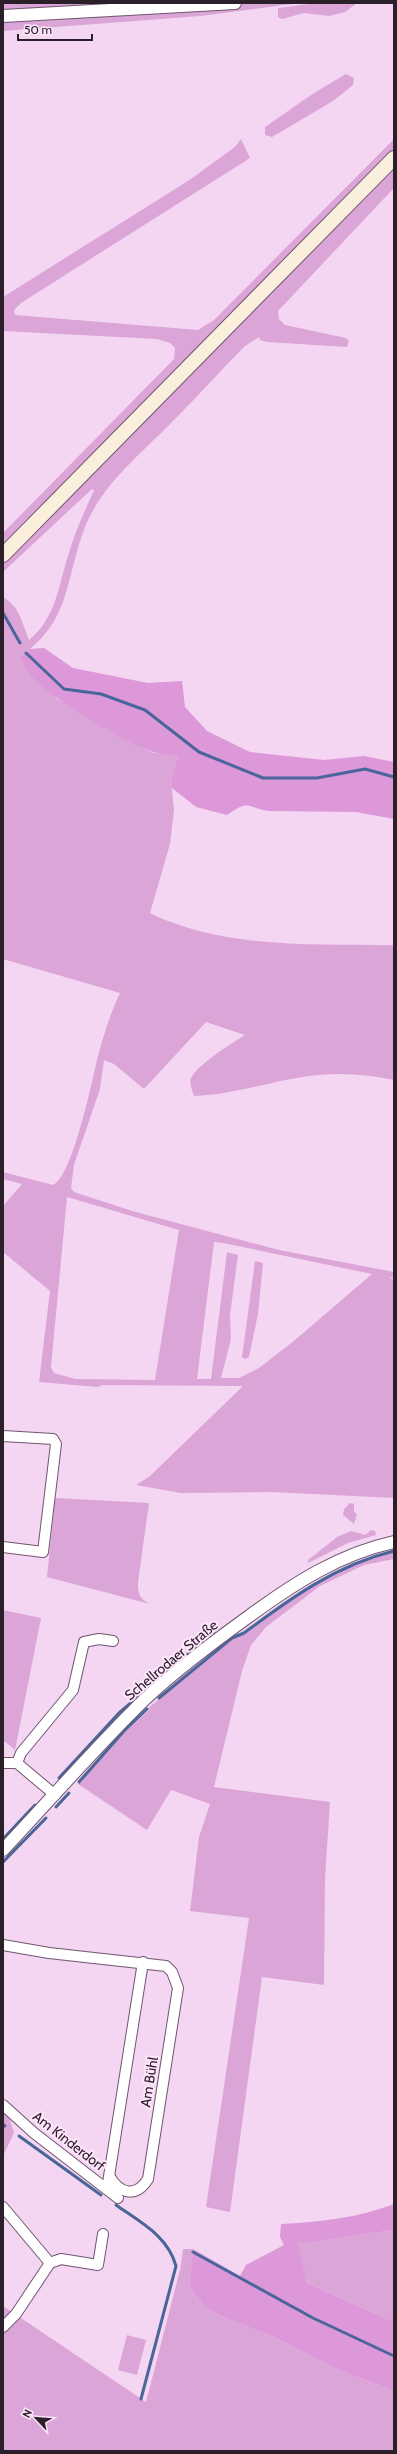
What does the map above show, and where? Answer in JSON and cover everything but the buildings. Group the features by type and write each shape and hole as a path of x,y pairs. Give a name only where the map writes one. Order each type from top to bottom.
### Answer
{"main road":[{"path":"3,555 394,158"}],"street":[{"path":"3,16 235,3"},
{"path":"3,1436 53,1439 56,1444 43,1552 3,1547"},
{"name":"Schellrodaer Straße","path":"3,1850 102,1742 145,1700 218,1639 325,1566 377,1546 394,1542"},
{"path":"17,1763 21,1753 73,1690 84,1642 99,1639 113,1641"},
{"path":"3,1763 17,1763 55,1795"},
{"name":"Am Bühl","path":"3,1945 49,1953 143,1962 166,1966 172,1972 178,1988 148,2180 142,2188 131,2192 118,2189 110,2177"},
{"name":"Am Bühl","path":"107,2189 143,1962"},
{"name":"Am Kinderdorf","path":"3,2105 34,2133 118,2198"},
{"path":"3,2207 50,2263"},
{"path":"3,2327 16,2314 50,2263 61,2259 98,2265 103,2234"}],"shaded area":[{"path":"3,3 300,3 201,16 3,31"},
{"path":"316,3 357,3 345,12 329,16 304,13 282,19 278,17 278,8"},
{"path":"346,74 354,78 353,85 333,101 272,137 265,135 265,127 314,93"},
{"path":"241,139 250,158 21,303 14,310 15,315 198,330 214,320 394,139 394,188 278,311 279,319 285,325 346,338 349,341 347,347 267,342 260,340 259,337 245,346 124,470 102,496 85,527 64,599 58,614 49,629 37,643 20,656 56,698 135,744 154,753 178,756 171,779 174,810 170,844 150,913 178,925 207,933 238,939 301,944 394,945 394,1080 352,1074 330,1074 295,1078 238,1091 194,1096 190,1082 195,1072 216,1054 245,1035 206,1022 144,1089 114,1064 104,1060 100,1089 74,1165 71,1188 74,1192 132,1211 279,1250 394,1272 394,1277 389,1278 394,1279 394,1498 271,1492 181,1493 136,1485 150,1476 243,1386 102,1385 98,1387 39,1382 50,1291 3,1252 3,1206 22,1184 3,1179 3,1172 53,1185 60,1178 74,1148 102,1043 110,1017 120,993 3,959 3,597 9,601 17,611 29,640 46,621 51,611 74,537 94,490 92,489 3,572 3,533 174,359 175,348 170,343 157,339 3,331 3,297 188,181 235,147","holes":["67,1197 179,1230 155,1380 75,1379 54,1373 51,1367","214,1242 223,1243 372,1274 295,1340 259,1368 239,1378 221,1378 231,1339 230,1315 238,1255 227,1252 211,1379 197,1379"]},
{"path":"44,648 73,668 148,683 182,681 185,707 207,731 250,752 324,760 364,756 394,762 394,819 356,812 269,811 248,806 240,807 227,815 196,807 172,788 171,779 178,756 157,753 127,740 75,710 36,681 20,656 30,649"},
{"path":"255,1261 263,1263 258,1314 249,1357 245,1359 242,1357"},
{"path":"55,1498 149,1503 138,1590 143,1600 150,1604 47,1577"},
{"path":"350,1503 354,1504 354,1512 357,1514 354,1524 343,1515 344,1509"},
{"path":"371,1530 375,1531 376,1535 348,1543 308,1563 308,1560 337,1537 351,1531 365,1535"},
{"path":"394,1552 394,1559 364,1565 320,1586 266,1627 251,1645 242,1671 214,1787 330,1802 325,1879 324,1985 262,1977 230,2212 206,2207 249,1918 190,1911 199,1837 210,1804 171,1790 147,1830 78,1784 125,1732 150,1709 147,1709 233,1639 313,1585 352,1566"},
{"path":"3,1610 41,1618 15,1750 3,1740"},
{"path":"3,2112 9,2117 14,2133 3,2156"},
{"path":"394,2204 394,2230 298,2244 307,2283 394,2322 394,2391 336,2369 274,2337 223,2317 205,2308 189,2286 193,2249 240,2276 246,2265 284,2245 280,2237 281,2224 310,2222 352,2216"},
{"path":"394,2230 394,2322 307,2283 297,2244"},
{"path":"183,2249 193,2249 189,2286 205,2308 223,2317 274,2337 336,2369 394,2391 394,2451 3,2451 3,2306 146,2402 180,2270"},
{"path":"127,2335 146,2340 137,2375 118,2370"}],"waterway":[{"path":"3,613 20,643"},
{"path":"26,653 64,689 101,694 145,710 199,752 263,778 317,778 365,769 394,777"},
{"path":"159,1698 232,1638 244,1633 297,1595 333,1574 373,1557 394,1551"},
{"path":"59,1778 119,1713 213,1633"},
{"path":"79,1782 124,1731 147,1709"},
{"path":"56,1807 69,1793"},
{"path":"3,1839 35,1805"},
{"path":"3,1862 46,1818"},
{"path":"19,2136 101,2195"},
{"path":"116,2205 160,2238 167,2246 176,2266 141,2399"},
{"path":"193,2252 313,2318 394,2356"}]}
